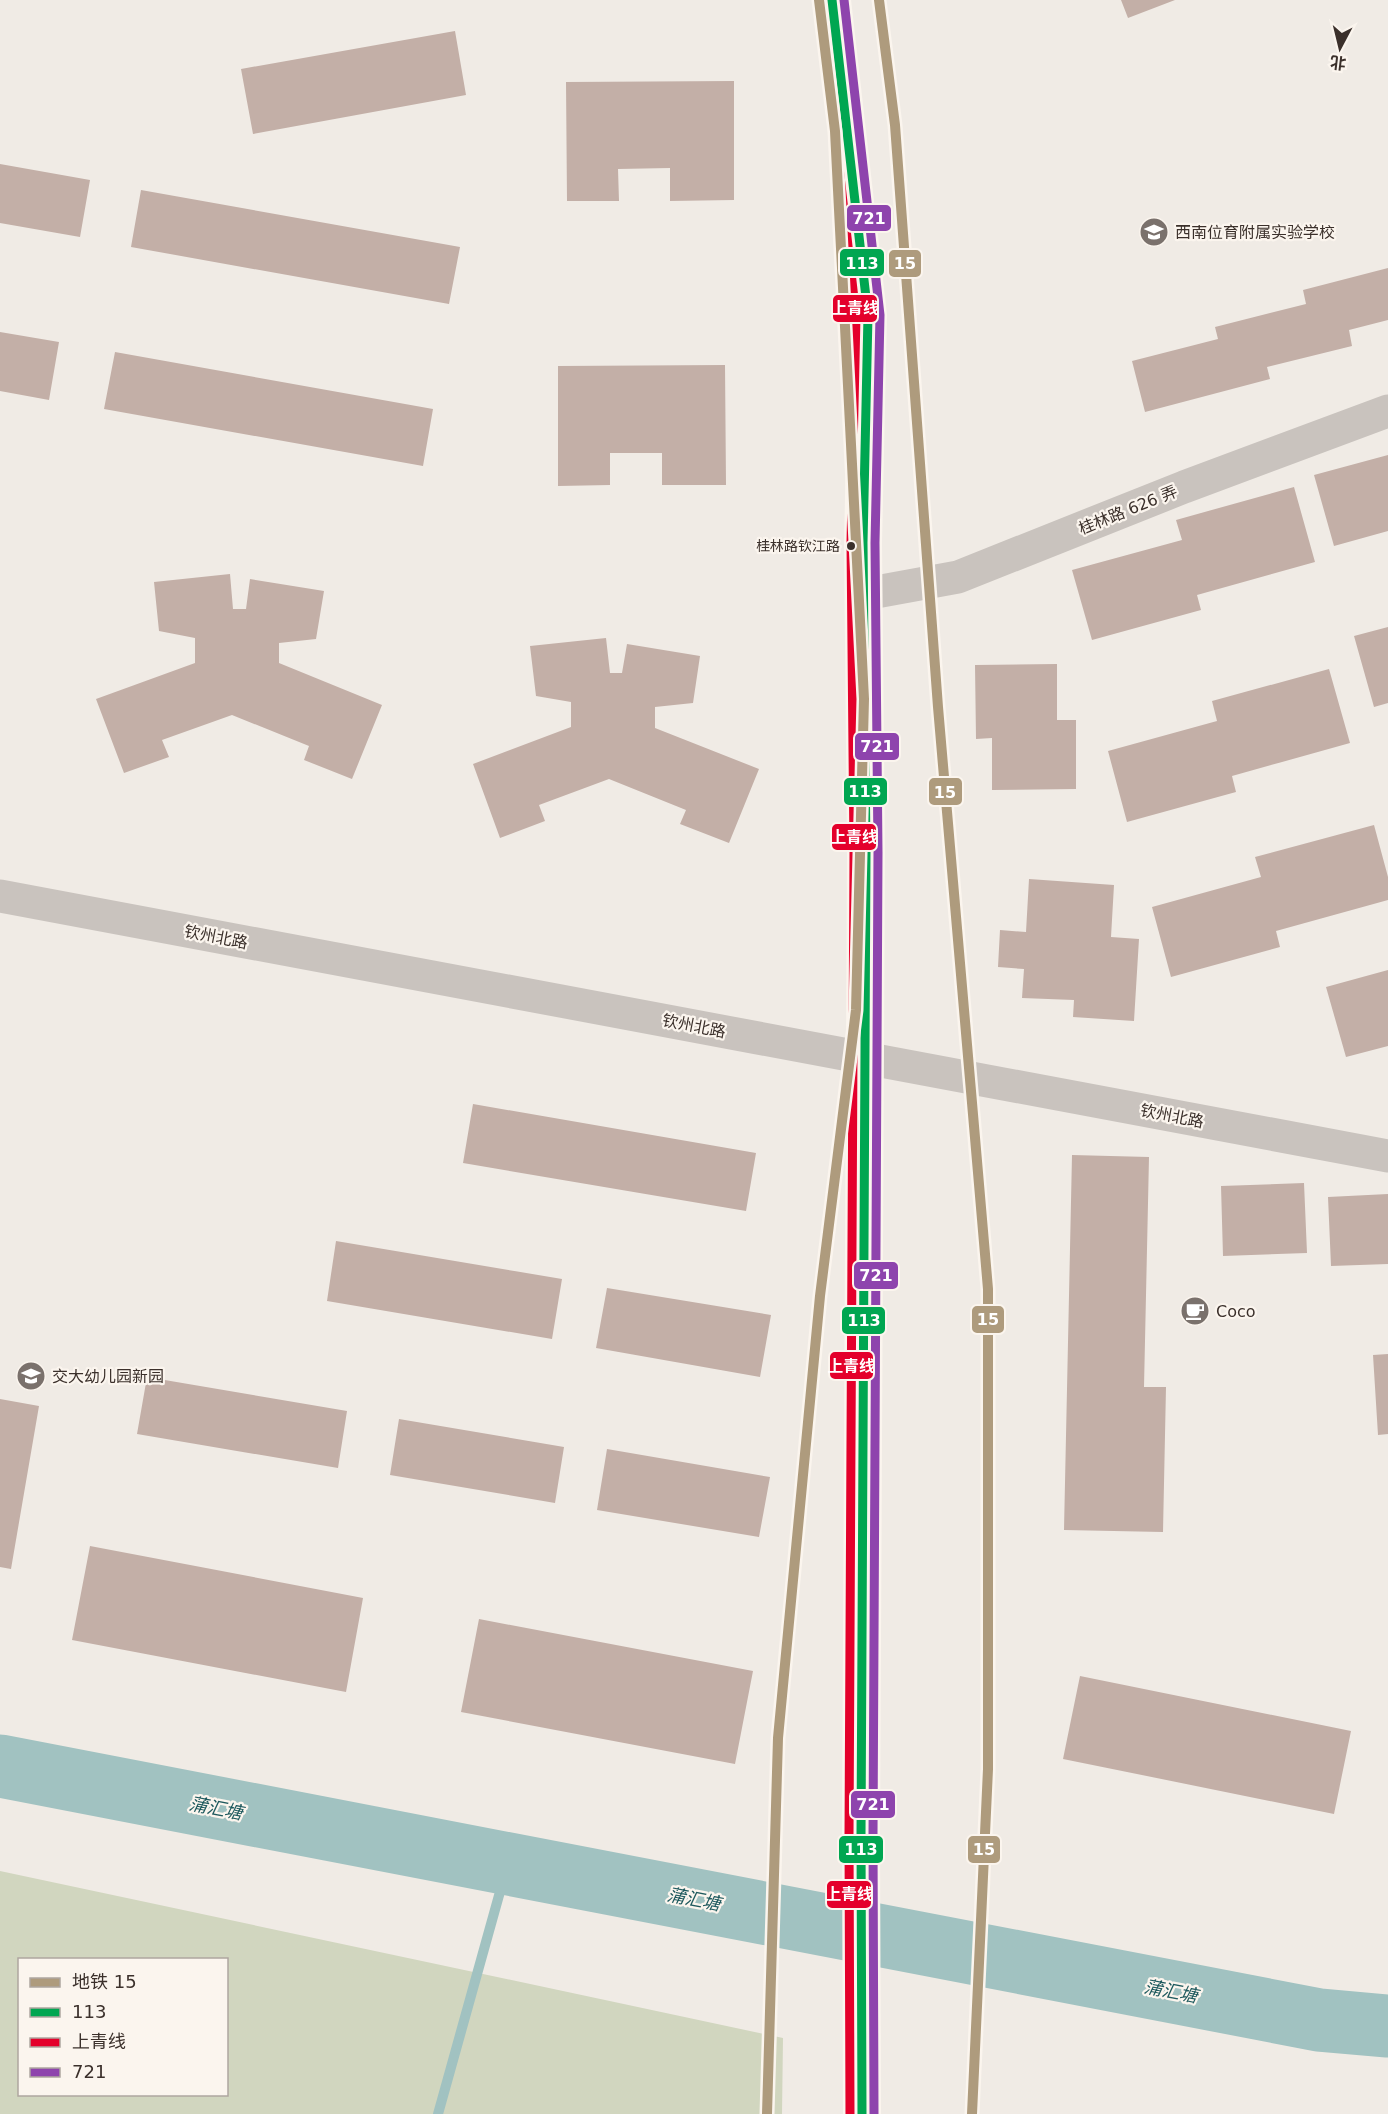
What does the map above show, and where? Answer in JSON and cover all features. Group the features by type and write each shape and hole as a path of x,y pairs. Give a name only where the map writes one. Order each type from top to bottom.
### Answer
{"main road":[{"path":"832,0 867,315 863,543 865,594 865,1058 862,2114"}],"street":[{"name":"桂林路 626 弄","path":"865,594 958,578 1184,487 1388,411"},
{"name":"钦州北路","path":"0,896 1388,1156"}],"green space":[{"path":"0,1871 783,2038 782,2114 0,2114"}],"building":[{"path":"1121,0 1175,0 1128,18"},
{"path":"455,31 466,95 253,134 241,69"},
{"path":"734,81 734,200 670,201 670,168 618,169 619,201 567,201 566,82"},
{"path":"0,164 90,180 80,237 0,223"},
{"path":"141,190 460,247 449,304 131,247"},
{"path":"1388,268 1388,320 1349,330 1352,346 1267,367 1270,379 1145,412 1132,361 1218,339 1215,327 1306,304 1303,290"},
{"path":"0,332 59,342 49,400 0,391"},
{"path":"115,352 433,409 423,466 104,409"},
{"path":"725,365 726,485 662,485 662,453 610,453 610,485 558,486 558,366"},
{"path":"1388,455 1388,531 1334,546 1314,475"},
{"path":"1294,487 1315,562 1197,595 1201,610 1092,640 1072,570 1182,540 1176,520"},
{"path":"230,574 233,609 246,609 250,579 324,591 316,639 279,643 279,663 382,705 352,779 304,760 309,746 232,715 162,740 169,757 124,773 96,699 195,663 195,638 159,631 154,582"},
{"path":"1388,627 1388,703 1374,707 1354,636"},
{"path":"606,638 610,673 622,673 627,644 700,656 693,703 655,707 655,728 759,769 729,843 680,824 686,810 609,779 539,805 545,821 500,838 473,764 571,727 571,702 536,696 530,646"},
{"path":"1057,664 1057,720 1076,720 1076,789 992,790 992,738 976,739 975,665"},
{"path":"1329,669 1350,743 1232,776 1236,792 1127,822 1108,751 1217,721 1212,701"},
{"path":"1374,825 1388,877 1388,900 1276,931 1280,947 1171,977 1152,907 1261,877 1255,857"},
{"path":"1029,879 1114,885 1111,937 1139,939 1134,1021 1073,1017 1074,1000 1022,998 1024,969 998,967 1000,930 1026,932"},
{"path":"1388,970 1388,1046 1346,1057 1326,987"},
{"path":"473,1104 756,1153 746,1211 463,1163"},
{"path":"1072,1155 1149,1157 1144,1387 1166,1387 1163,1532 1064,1530"},
{"path":"1304,1183 1307,1253 1223,1256 1221,1186"},
{"path":"1388,1194 1388,1264 1331,1266 1328,1197"},
{"path":"336,1241 562,1279 552,1339 327,1301"},
{"path":"607,1288 771,1315 760,1377 596,1348"},
{"path":"1388,1354 1388,1434 1378,1435 1373,1355"},
{"path":"147,1377 347,1411 338,1468 137,1434"},
{"path":"0,1399 39,1406 11,1569 0,1567"},
{"path":"399,1419 564,1447 555,1503 390,1475"},
{"path":"607,1449 770,1477 759,1537 597,1510"},
{"path":"90,1546 363,1598 346,1692 72,1640"},
{"path":"479,1619 753,1671 735,1764 461,1712"},
{"path":"1080,1676 1351,1731 1334,1814 1063,1759"}],"waterway":[{"name":"蒲汇塘","path":"0,1766 1319,2020 1388,2026"},
{"path":"438,2114 508,1863"}],"metro line":[{"name":"15","path":"767,2114 778,1738 820,1296 856,1010 864,699 835,131 819,0"},
{"name":"15","path":"879,0 895,125 938,707 988,1289 988,1769 972,2114"}],"transit line":[{"name":"113","path":"832,0 868,315 863,543 866,852 861,1836 862,2114"},
{"name":"721","path":"844,0 880,315 875,543 878,852 873,1836 874,2114"},
{"name":"上青线","path":"820,1 856,316 851,543 854,852 849,1836 850,2114"}],"place":[{"name":"西南位育附属实验学校","path":"1154,232"},
{"name":"桂林路钦江路","path":"851,546"},
{"name":"Coco","path":"1195,1311"},
{"name":"交大幼儿园新园","path":"31,1376"}]}
